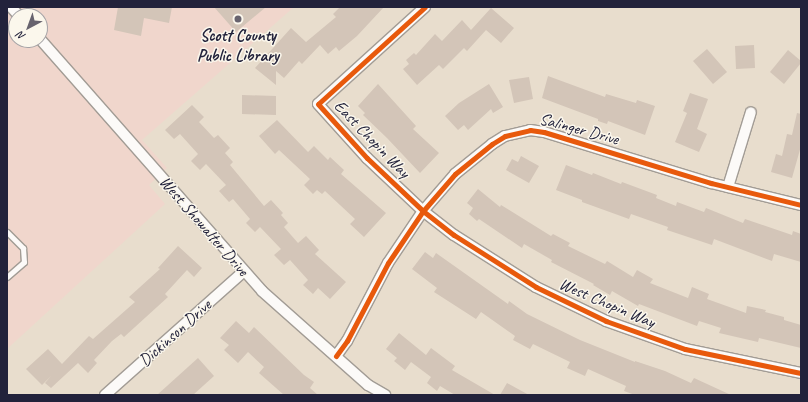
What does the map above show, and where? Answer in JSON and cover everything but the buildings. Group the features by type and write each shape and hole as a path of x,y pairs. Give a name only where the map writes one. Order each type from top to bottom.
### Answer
{"street":[{"name":"East Chopin Way","path":"423,211 367,158 318,104 425,7"},
{"name":"West Showalter Drive","path":"48,48 262,291 368,385 385,395"},
{"path":"728,187 751,112"},
{"name":"Salinger Drive","path":"336,356 347,341 388,263 423,211 455,174 492,144 505,136 530,130 551,134 728,187 801,205"},
{"name":"West Chopin Way","path":"423,211 454,235 536,287 606,321 685,349 801,373"},
{"name":"Dickinson Drive","path":"105,395 244,271"}],"lane":[{"path":"7,232 23,248 24,262 7,277"}],"shaded area":[{"path":"7,7 294,7 142,140 167,168 149,185 165,204 7,349"}],"cycle path":[{"path":"425,7 318,104 367,158 423,211 454,235 536,287 606,321 685,349 801,373"},
{"path":"336,356 347,341 388,263 423,211 455,174 492,144 505,136 530,130 544,132 711,183 801,205"}],"place":[{"name":"Scott County Public Library","path":"238,19"}]}
